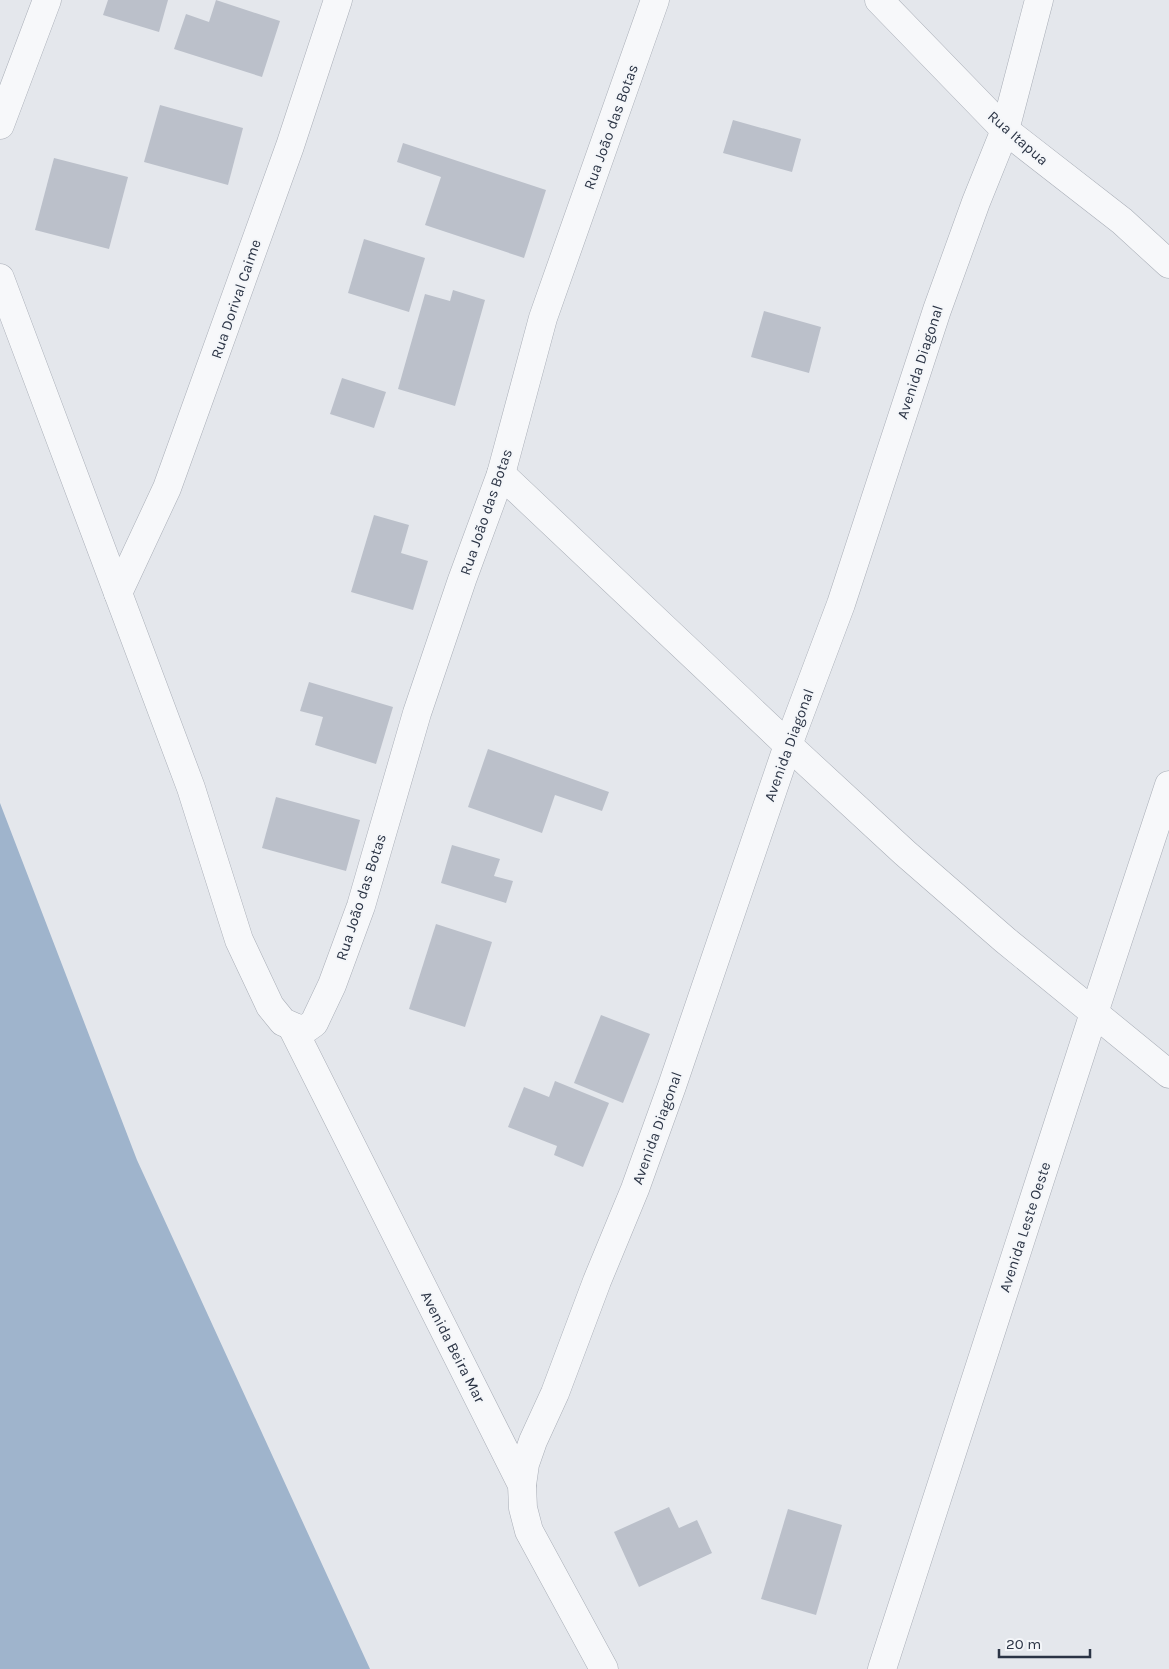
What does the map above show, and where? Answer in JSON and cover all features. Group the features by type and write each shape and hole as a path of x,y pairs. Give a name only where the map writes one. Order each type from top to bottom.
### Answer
{"street":[{"path":"0,125 47,0"},
{"name":"Rua Dorival Caime","path":"118,593 168,488 286,156 338,0"},
{"name":"Rua João das Botas","path":"303,1025 332,985 361,906 417,713 462,580 501,474 543,318 656,0"},
{"name":"Rua Itapua","path":"879,0 1005,130 1122,221 1169,264"},
{"name":"Avenida Diagonal","path":"522,1485 525,1464 533,1441 556,1393 597,1281 635,1189 788,745 842,604 937,310 976,202 1005,130 1039,0"},
{"path":"0,278 191,788 239,940 270,1006 283,1022 303,1025"},
{"path":"501,474 905,853 1093,1013 1169,1074"},
{"name":"Avenida Leste Oeste","path":"882,1669 1093,1013 1169,785"},
{"name":"Avenida Beira Mar","path":"303,1025 522,1485 523,1508 529,1531 604,1669"}],"water":[{"path":"0,803 137,1160 370,1669 0,1669"}],"building":[{"path":"108,0 168,0 159,32 103,15"},
{"path":"216,0 280,21 262,77 174,49 186,14 209,22"},
{"path":"160,105 243,128 228,185 144,162"},
{"path":"733,120 801,139 792,172 723,153"},
{"path":"403,143 546,190 524,258 425,225 441,177 397,162"},
{"path":"54,158 128,177 109,249 35,230"},
{"path":"364,239 425,258 409,312 348,293"},
{"path":"453,290 485,300 455,406 398,389 425,294 450,301"},
{"path":"764,311 821,327 809,373 751,357"},
{"path":"342,378 386,392 374,428 330,414"},
{"path":"374,515 409,525 401,553 428,561 413,610 351,592"},
{"path":"309,682 393,707 376,764 315,745 323,717 300,711"},
{"path":"488,749 609,792 602,811 555,795 542,833 468,807"},
{"path":"276,797 360,820 346,871 262,848"},
{"path":"452,845 500,859 494,876 513,881 506,903 441,883"},
{"path":"436,924 492,942 465,1027 409,1009"},
{"path":"601,1015 650,1034 623,1103 574,1083"},
{"path":"555,1081 609,1103 583,1167 554,1155 557,1146 508,1127 524,1087 549,1097"},
{"path":"669,1507 679,1528 697,1520 712,1553 639,1587 614,1532"},
{"path":"788,1509 842,1525 816,1615 761,1599"}]}
